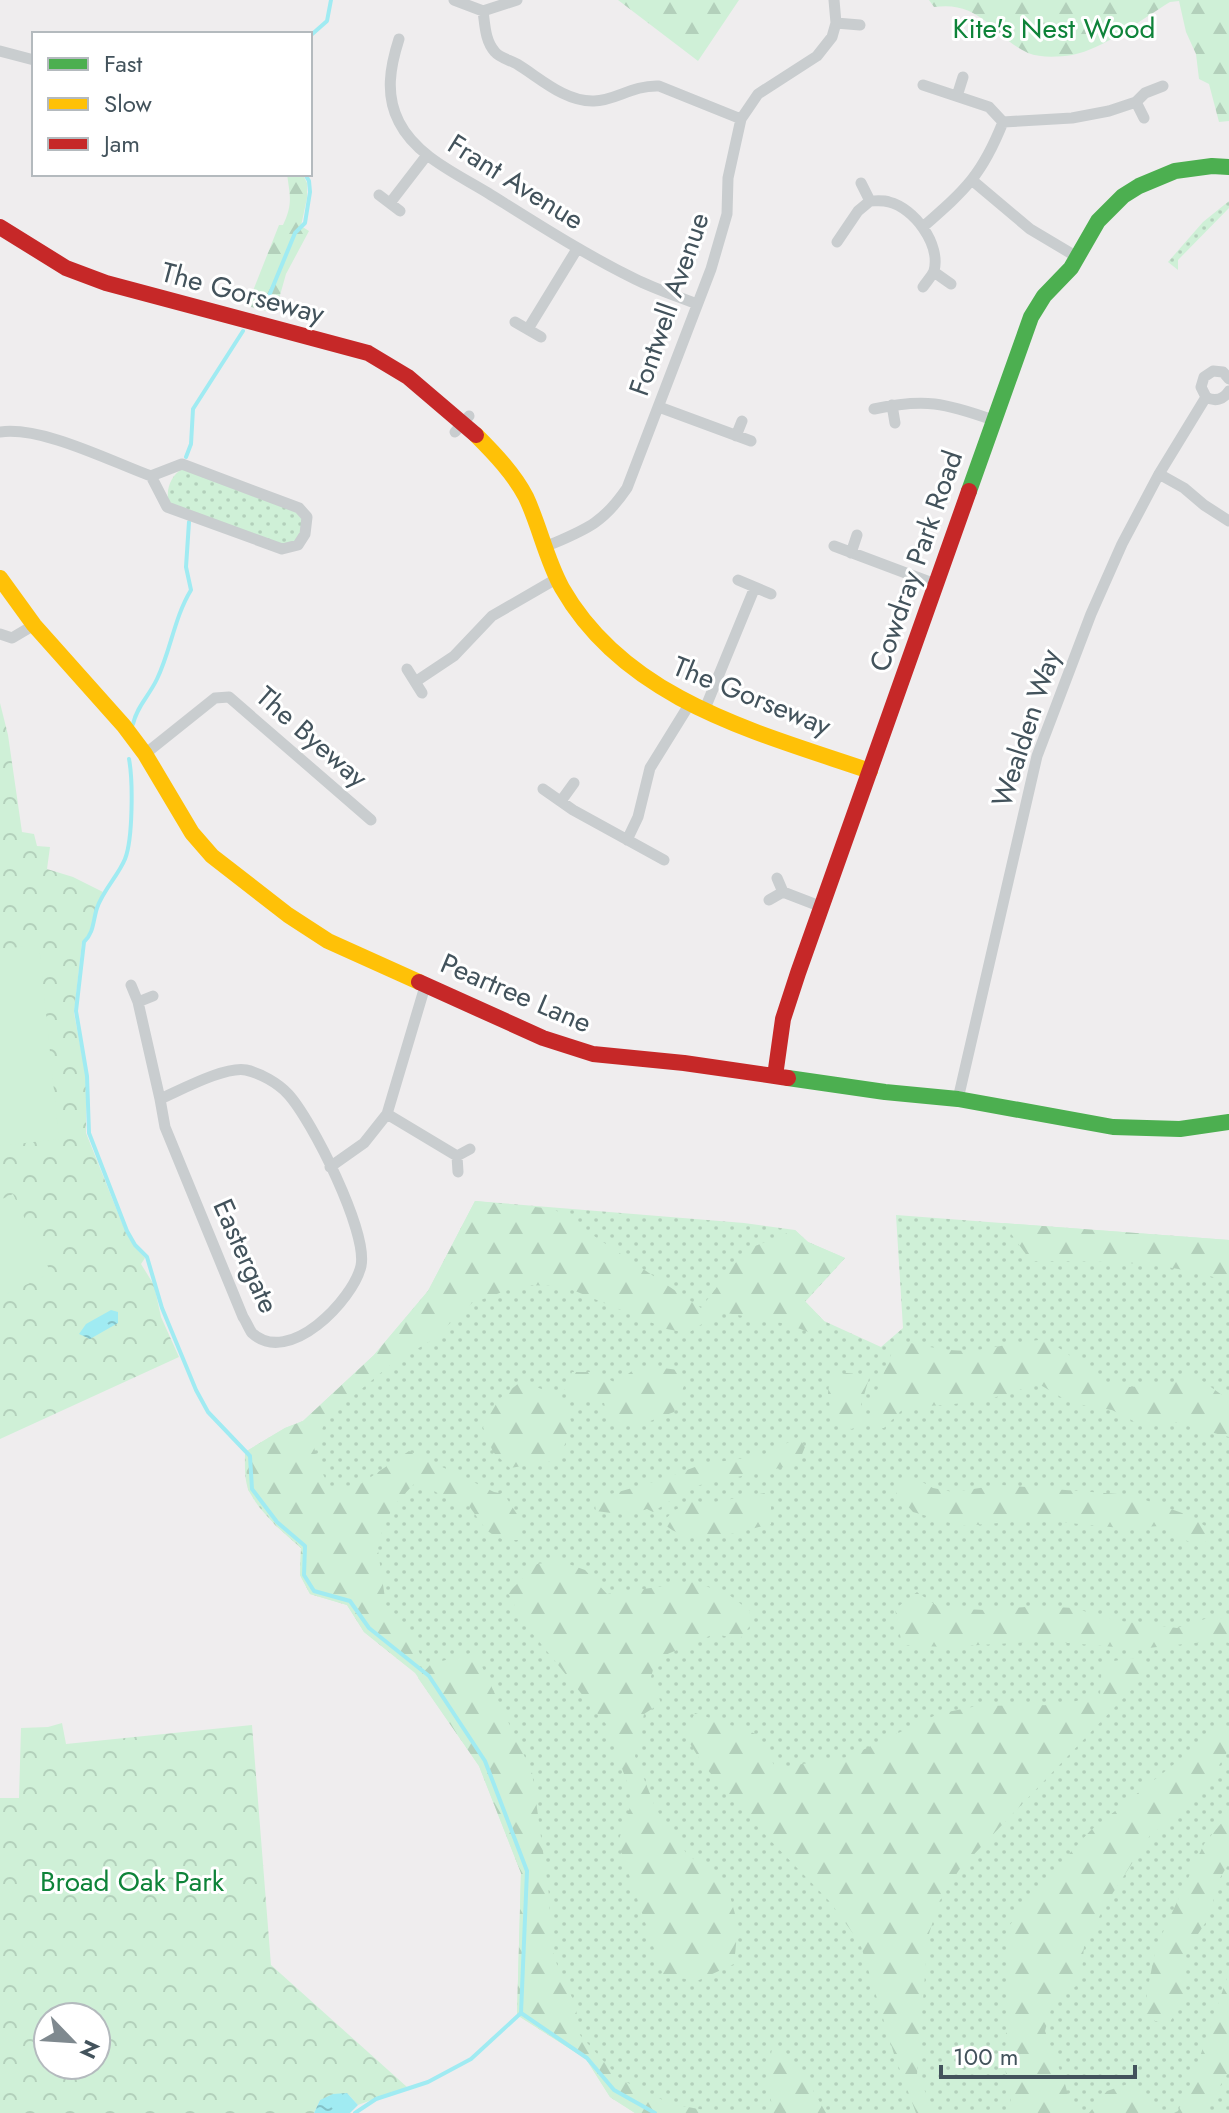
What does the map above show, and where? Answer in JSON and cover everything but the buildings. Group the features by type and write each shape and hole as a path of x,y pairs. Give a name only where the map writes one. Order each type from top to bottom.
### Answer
{"street":[{"path":"454,0 483,11 517,0"},
{"path":"834,0 836,23 860,25"},
{"path":"483,11 486,36 496,53 560,92 589,102 647,85 659,86 741,119"},
{"name":"Fontwell Avenue","path":"545,547 597,524 613,510 627,488 697,304 727,214 728,178 741,119 758,94 817,56 832,37 836,23"},
{"name":"Frant Avenue","path":"399,39 391,63 390,94 400,124 427,155 577,249 638,281 697,304"},
{"path":"0,51 32,59"},
{"path":"957,96 963,77"},
{"path":"923,85 989,107 1003,122"},
{"path":"1003,122 1072,118 1136,102 1145,93 1163,86"},
{"path":"1136,102 1144,118"},
{"path":"924,226 973,181 1003,122"},
{"path":"379,195 395,207 427,155"},
{"name":"Cowdray Park Road","path":"775,1076 783,1019 1031,317 1044,297 1067,274 1099,218 1114,203 1166,174 1205,166 1229,167"},
{"path":"973,181 1030,229 1077,257"},
{"path":"861,183 870,201"},
{"path":"837,242 858,211 870,201 890,202 908,211 924,226 932,252 934,272 923,287"},
{"name":"The Gorseway","path":"0,227 66,268 106,283 378,357 416,381 508,469 524,494 556,579 586,623 615,655 652,683 697,708 870,771"},
{"path":"528,329 577,249"},
{"path":"934,272 951,284"},
{"path":"515,322 541,337"},
{"name":"Wealden Way","path":"958,1099 1037,756 1091,614 1122,544 1159,474 1206,397 1201,387 1204,377 1213,371 1227,372"},
{"path":"1206,397 1221,399 1229,391"},
{"path":"874,409 930,402 993,420"},
{"path":"892,405 895,423"},
{"path":"659,407 751,441"},
{"path":"736,436 742,421"},
{"path":"0,432 15,430 43,436 151,476 182,464 299,508 307,517 305,534 298,545 282,549 181,513 167,507 151,476"},
{"path":"1159,474 1229,521"},
{"path":"851,553 857,535"},
{"path":"834,546 935,584"},
{"name":"Peartree Lane","path":"0,578 34,625 124,726 145,754 184,821 212,856 288,915 328,941 543,1038 593,1054 958,1099 1113,1127 1180,1129 1229,1122"},
{"path":"415,682 454,656 492,616 556,579"},
{"path":"738,580 771,594"},
{"path":"627,840 638,817 650,768 697,708 755,587"},
{"path":"0,634 12,638 34,625"},
{"path":"407,669 422,693"},
{"name":"The Byeway","path":"145,754 215,698 229,697 371,820"},
{"path":"561,801 574,783"},
{"path":"543,789 664,860"},
{"path":"777,878 783,892 822,907"},
{"path":"769,900 783,892"},
{"path":"330,1167 364,1143 387,1114 426,983"},
{"name":"Eastergate","path":"131,985 138,1002 165,1127 243,1317 252,1333 269,1340 288,1342 306,1335 345,1299 360,1269 360,1237 303,1113 286,1092 254,1073 232,1069 160,1099"},
{"path":"138,1002 153,996"},
{"path":"387,1114 457,1156"},
{"path":"457,1156 470,1149"},
{"path":"457,1156 458,1172"}],"green space":[{"path":"618,0 739,0 698,61"},
{"name":"Kite's Nest Wood","path":"929,0 1229,0 1229,121 1219,122 1209,84 1199,79 1196,54 1186,32 1179,1 1170,2 1097,47 1072,55 1050,57 1028,53 976,14 950,6 934,7"},
{"path":"287,176 304,176 307,198 301,226 309,231 286,274 275,313 247,306 279,225 283,225 290,194"},
{"path":"1229,201 1229,208 1178,260 1178,270 1168,262 1203,222"},
{"path":"182,469 296,512 303,520 296,541 284,545 170,504 170,484"},
{"path":"0,703 8,735 22,832 34,834 37,846 50,847 47,869 73,877 103,892 89,932 82,942 74,1013 86,1076 86,1133 122,1223 134,1246 145,1258 141,1264 154,1285 161,1317 179,1357 0,1439"},
{"path":"39,945 59,1139 0,1146 0,949"},
{"path":"13,1194 51,1273 0,1297 0,1200"},
{"path":"475,1201 795,1230 808,1242 845,1258 805,1302 824,1321 881,1347 903,1328 896,1215 1229,1240 1229,2113 635,2113 610,2097 586,2059 517,2015 521,1873 479,1766 415,1673 364,1632 347,1605 310,1594 300,1575 301,1548 259,1507 249,1491 245,1472 245,1452 303,1421 374,1355 428,1291"},
{"path":"475,1201 554,1209 701,1308 745,1250 795,1230 808,1242 845,1258 805,1301 824,1321 811,1333 787,1324 721,1312 688,1333 667,1329 563,1286 522,1285 472,1303 432,1340 389,1366 327,1418 314,1447 319,1467 330,1487 359,1485 409,1451 504,1494 522,1522 522,1540 504,1540 487,1531 469,1506 451,1501 417,1481 393,1506 377,1544 386,1605 406,1625 421,1656 408,1667 364,1632 347,1605 310,1594 300,1575 301,1548 275,1525 248,1490 245,1452 303,1421 374,1355 428,1291"},
{"path":"1003,1223 1229,1240 1229,1282 1181,1269 1156,1266 1031,1261"},
{"path":"897,1339 969,1351 1046,1339 1103,1382 1130,1387 1166,1385 1194,1375 1229,1400 1229,1437 1173,1422 1141,1425 1112,1410 1071,1403 1037,1383 972,1402 905,1407 884,1428 875,1428 871,1406"},
{"path":"648,1366 678,1370 685,1383 674,1412 648,1422 632,1425 616,1422 608,1417 604,1403 578,1398 564,1389 572,1372 594,1372 616,1383 632,1371"},
{"path":"846,1373 870,1375 861,1405 863,1426 851,1429 838,1424 828,1396 832,1377"},
{"path":"519,1383 540,1388 554,1396 565,1408 573,1427 559,1457 548,1462 510,1468 493,1452 483,1427 499,1399"},
{"path":"799,1437 805,1447 798,1464 691,1487 653,1512 647,1509 627,1515 596,1511 594,1499 703,1464 761,1456"},
{"path":"917,1479 933,1488 953,1492 1000,1485 1131,1495 1185,1514 1210,1529 1207,1540 1200,1548 1160,1526 1121,1528 1038,1520 961,1526 913,1512 896,1493 902,1483"},
{"path":"765,1493 771,1498 771,1524 700,1537 673,1530 662,1522 675,1510 693,1501 709,1503"},
{"path":"560,1561 585,1570 607,1594 694,1582 728,1594 750,1611 749,1627 740,1639 714,1634 656,1659 651,1677 661,1703 644,1714 635,1756 656,1809 687,1854 727,1885 738,1925 734,1964 697,1981 663,1975 618,1842 633,1799 606,1724 524,1623 508,1593 537,1564"},
{"path":"917,1592 940,1608 1073,1608 1120,1621 1177,1628 1211,1617 1229,1619 1229,1643 1221,1640 1139,1649 1045,1641 946,1647 902,1645 895,1609"},
{"path":"475,1652 532,1772 549,1895 551,1946 560,1974 575,2003 580,2035 620,2079 671,2104 721,2113 635,2113 610,2097 586,2059 517,2015 521,1873 479,1766 418,1678 431,1664"},
{"path":"1132,1658 1156,1664 959,1870 939,1902 928,1937 917,2075 936,2113 916,2113 894,2054 860,1943 830,1902 704,1766 684,1734 695,1713 756,1734 776,1768 848,1757 938,1714 977,1706 1060,1705 1100,1695 1102,1663"},
{"name":"Broad Oak Park","path":"62,1723 66,1744 252,1725 271,1965 407,2087 358,2105 347,2093 320,2100 314,2113 0,2113 0,1798 19,1798 21,1728"},
{"path":"1222,1726 1229,1729 1229,1749 1212,1777 1182,1813 1151,1834 1107,1902 1084,1946 1081,1982 1052,2005 1045,2031 1073,2113 1013,2113 1005,2068 1009,1926 1090,1831"},
{"path":"1229,1814 1229,1863 1220,1878 1208,1919 1186,1952 1185,1997 1170,2022 1155,2021 1146,2013 1156,1947 1204,1844"},
{"path":"1229,1972 1229,2071 1204,2113 1174,2113 1178,2111 1191,2083"},
{"path":"782,2047 826,2113 773,2113 767,2074 772,2049"},
{"path":"1128,2084 1145,2096 1153,2113 1089,2113 1107,2091"}],"water":[{"path":"111,1310 118,1312 118,1323 90,1339 79,1334 86,1324"},
{"path":"347,2093 358,2105 350,2113 314,2113 320,2100 333,2094"}],"waterway":[{"path":"312,34 327,21 331,0"},
{"path":"264,308 295,233 305,223 310,192 306,176"},
{"path":"186,457 191,444 193,409 243,331"},
{"path":"133,724 162,668 180,612 191,590 186,567 189,522"},
{"path":"129,759 132,809 128,850 100,901 84,942 76,1011 87,1076 89,1133 127,1231 147,1257 162,1308 208,1412 250,1456 252,1489 277,1522 305,1546 304,1575 314,1591 350,1601 369,1628 429,1676 485,1761 527,1871 521,2013 587,2058 614,2090 655,2113"},
{"path":"355,2113 376,2099 428,2082 471,2059 521,2013"}],"traffic: fast":[{"path":"969,491 1031,317 1044,296 1071,268 1098,221 1123,196 1175,171 1229,167"},
{"path":"788,1078 958,1099 1113,1127 1180,1129 1229,1122"}],"traffic: slow":[{"path":"476,435 510,472 526,497 562,588 589,626 621,658 658,685 697,707 783,742 870,771"},
{"path":"0,578 34,625 124,726 145,754 192,833 212,856 288,915 328,941 419,982"}],"traffic: jam":[{"path":"0,227 66,268 106,283 368,353 408,377 476,435"},
{"path":"775,1076 783,1019 798,973 969,491"},
{"path":"419,982 543,1038 593,1054 788,1078"}]}
